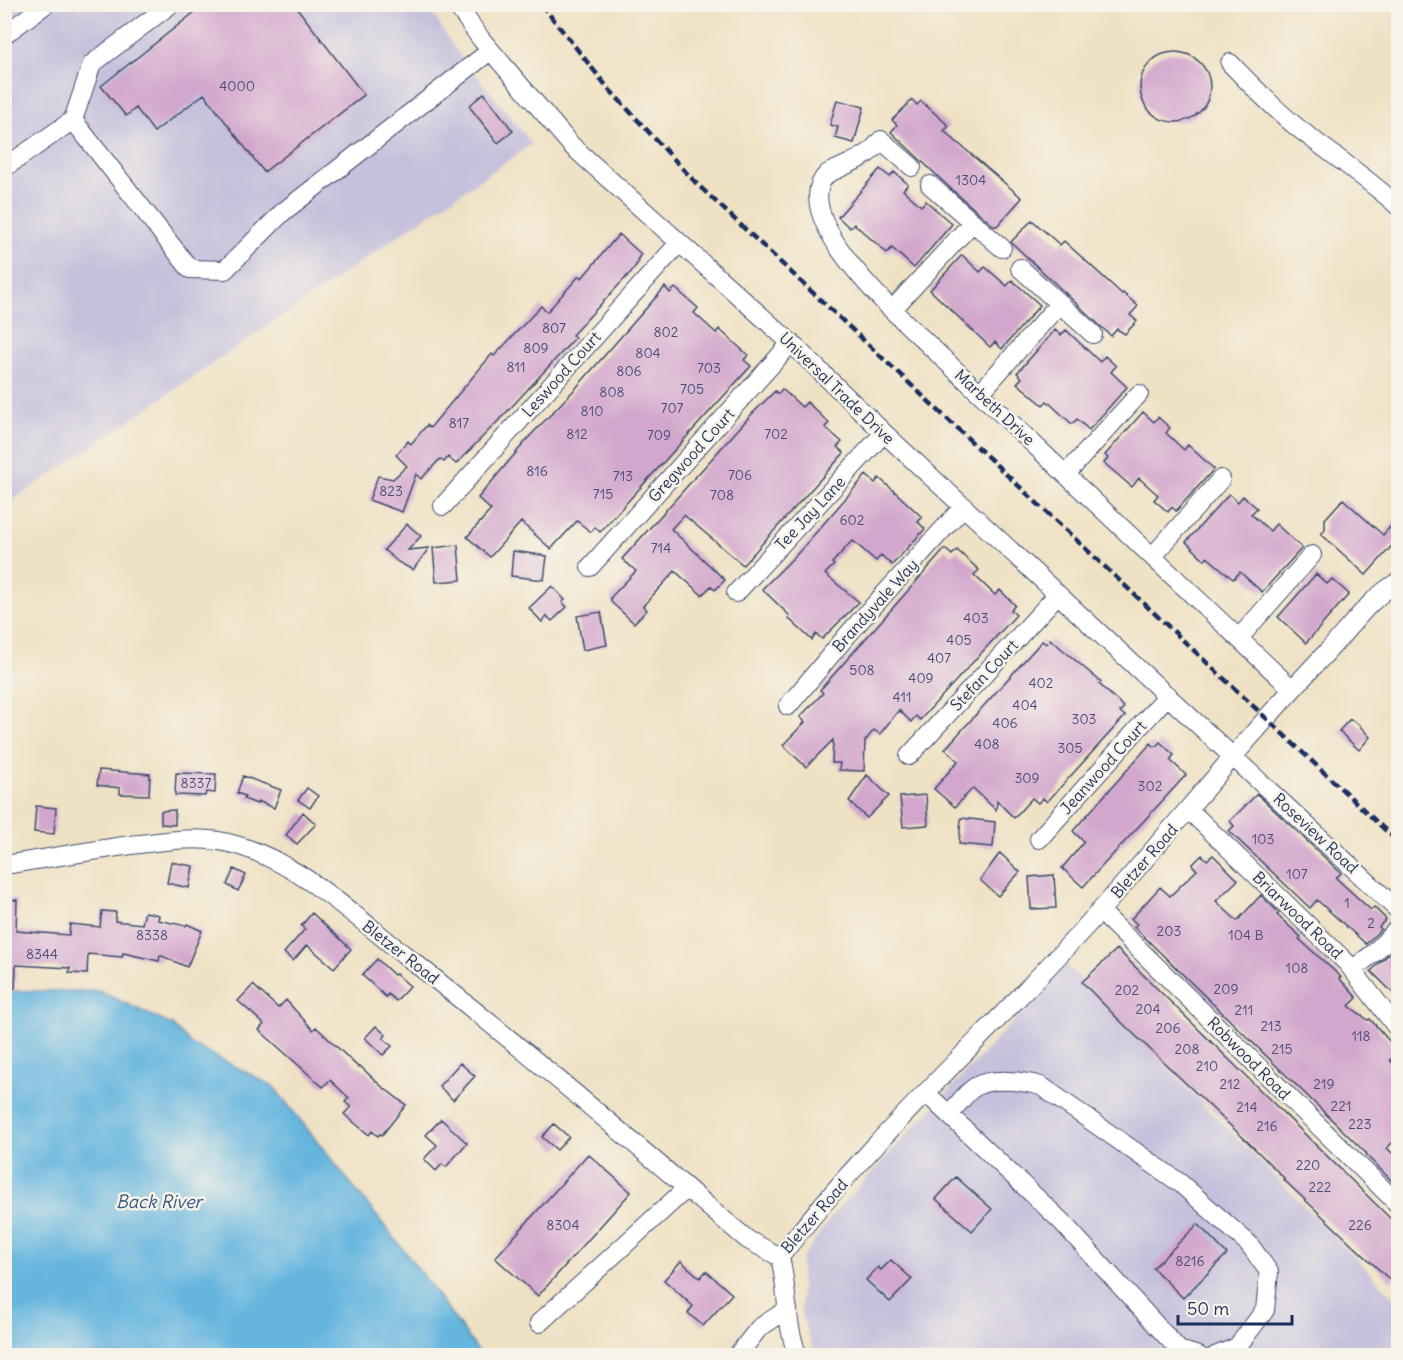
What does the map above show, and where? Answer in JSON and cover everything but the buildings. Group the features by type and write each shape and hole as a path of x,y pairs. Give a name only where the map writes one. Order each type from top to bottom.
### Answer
{"street":[{"path":"4,35 46,4"},
{"path":"4,168 73,120 92,64 171,4"},
{"name":"Universal Trade Drive","path":"456,4 490,51 571,145 791,343 884,433 1234,756"},
{"path":"73,120 190,269 225,270 283,212 490,51"},
{"path":"1230,63 1286,117 1372,183 1398,206"},
{"name":"Marbeth Drive","path":"912,167 881,140 872,152 828,174 821,185 818,195 819,204 827,225 859,275 891,310 1292,688"},
{"path":"930,185 1002,248"},
{"path":"891,310 972,222"},
{"name":"Leswood Court","path":"443,506 679,243"},
{"path":"1020,268 1093,334"},
{"path":"980,393 1060,303"},
{"name":"Gregwood Court","path":"590,567 791,343"},
{"path":"1066,474 1139,394"},
{"name":"Tee Jay Lane","path":"736,593 884,433"},
{"path":"1153,556 1221,479"},
{"name":"Brandyvale Way","path":"788,706 850,632 964,506"},
{"path":"1239,638 1312,555"},
{"name":"Bletzer Road","path":"4,865 174,839 221,842 271,859 300,875 332,898 575,1091 748,1240 780,1257 826,1200 1100,911 1292,688 1369,607 1398,582"},
{"name":"Stefan Court","path":"909,756 1058,594"},
{"name":"Jeanwood Court","path":"1039,839 1168,695"},
{"name":"Roseview Road","path":"1234,756 1398,910"},
{"name":"Briarwood Road","path":"1188,809 1303,918 1353,969 1398,1029"},
{"name":"Robwood Road","path":"1100,911 1398,1204"},
{"path":"1353,969 1376,952 1398,928"},
{"path":"949,1115 973,1088 985,1082 1027,1082 1041,1086 1180,1183 1249,1244 1269,1272 1265,1310 1237,1347 1215,1356"},
{"path":"926,1093 1062,1221 1179,1350 1199,1356"},
{"path":"538,1323 687,1188"},
{"path":"780,1257 785,1275 789,1326 798,1356"},
{"path":"736,1356 759,1328 788,1309"}],"shaded area":[{"path":"5,5 427,5 455,49 532,144 5,506"},
{"path":"1066,965 1398,1301 1398,1355 815,1355 801,1314 801,1259 837,1210"}],"water":[{"name":"Back River","path":"5,991 99,991 172,1025 191,1044 273,1086 410,1258 481,1355 5,1355"}],"railway":[{"path":"541,4 608,88 696,183 1398,842"}]}
